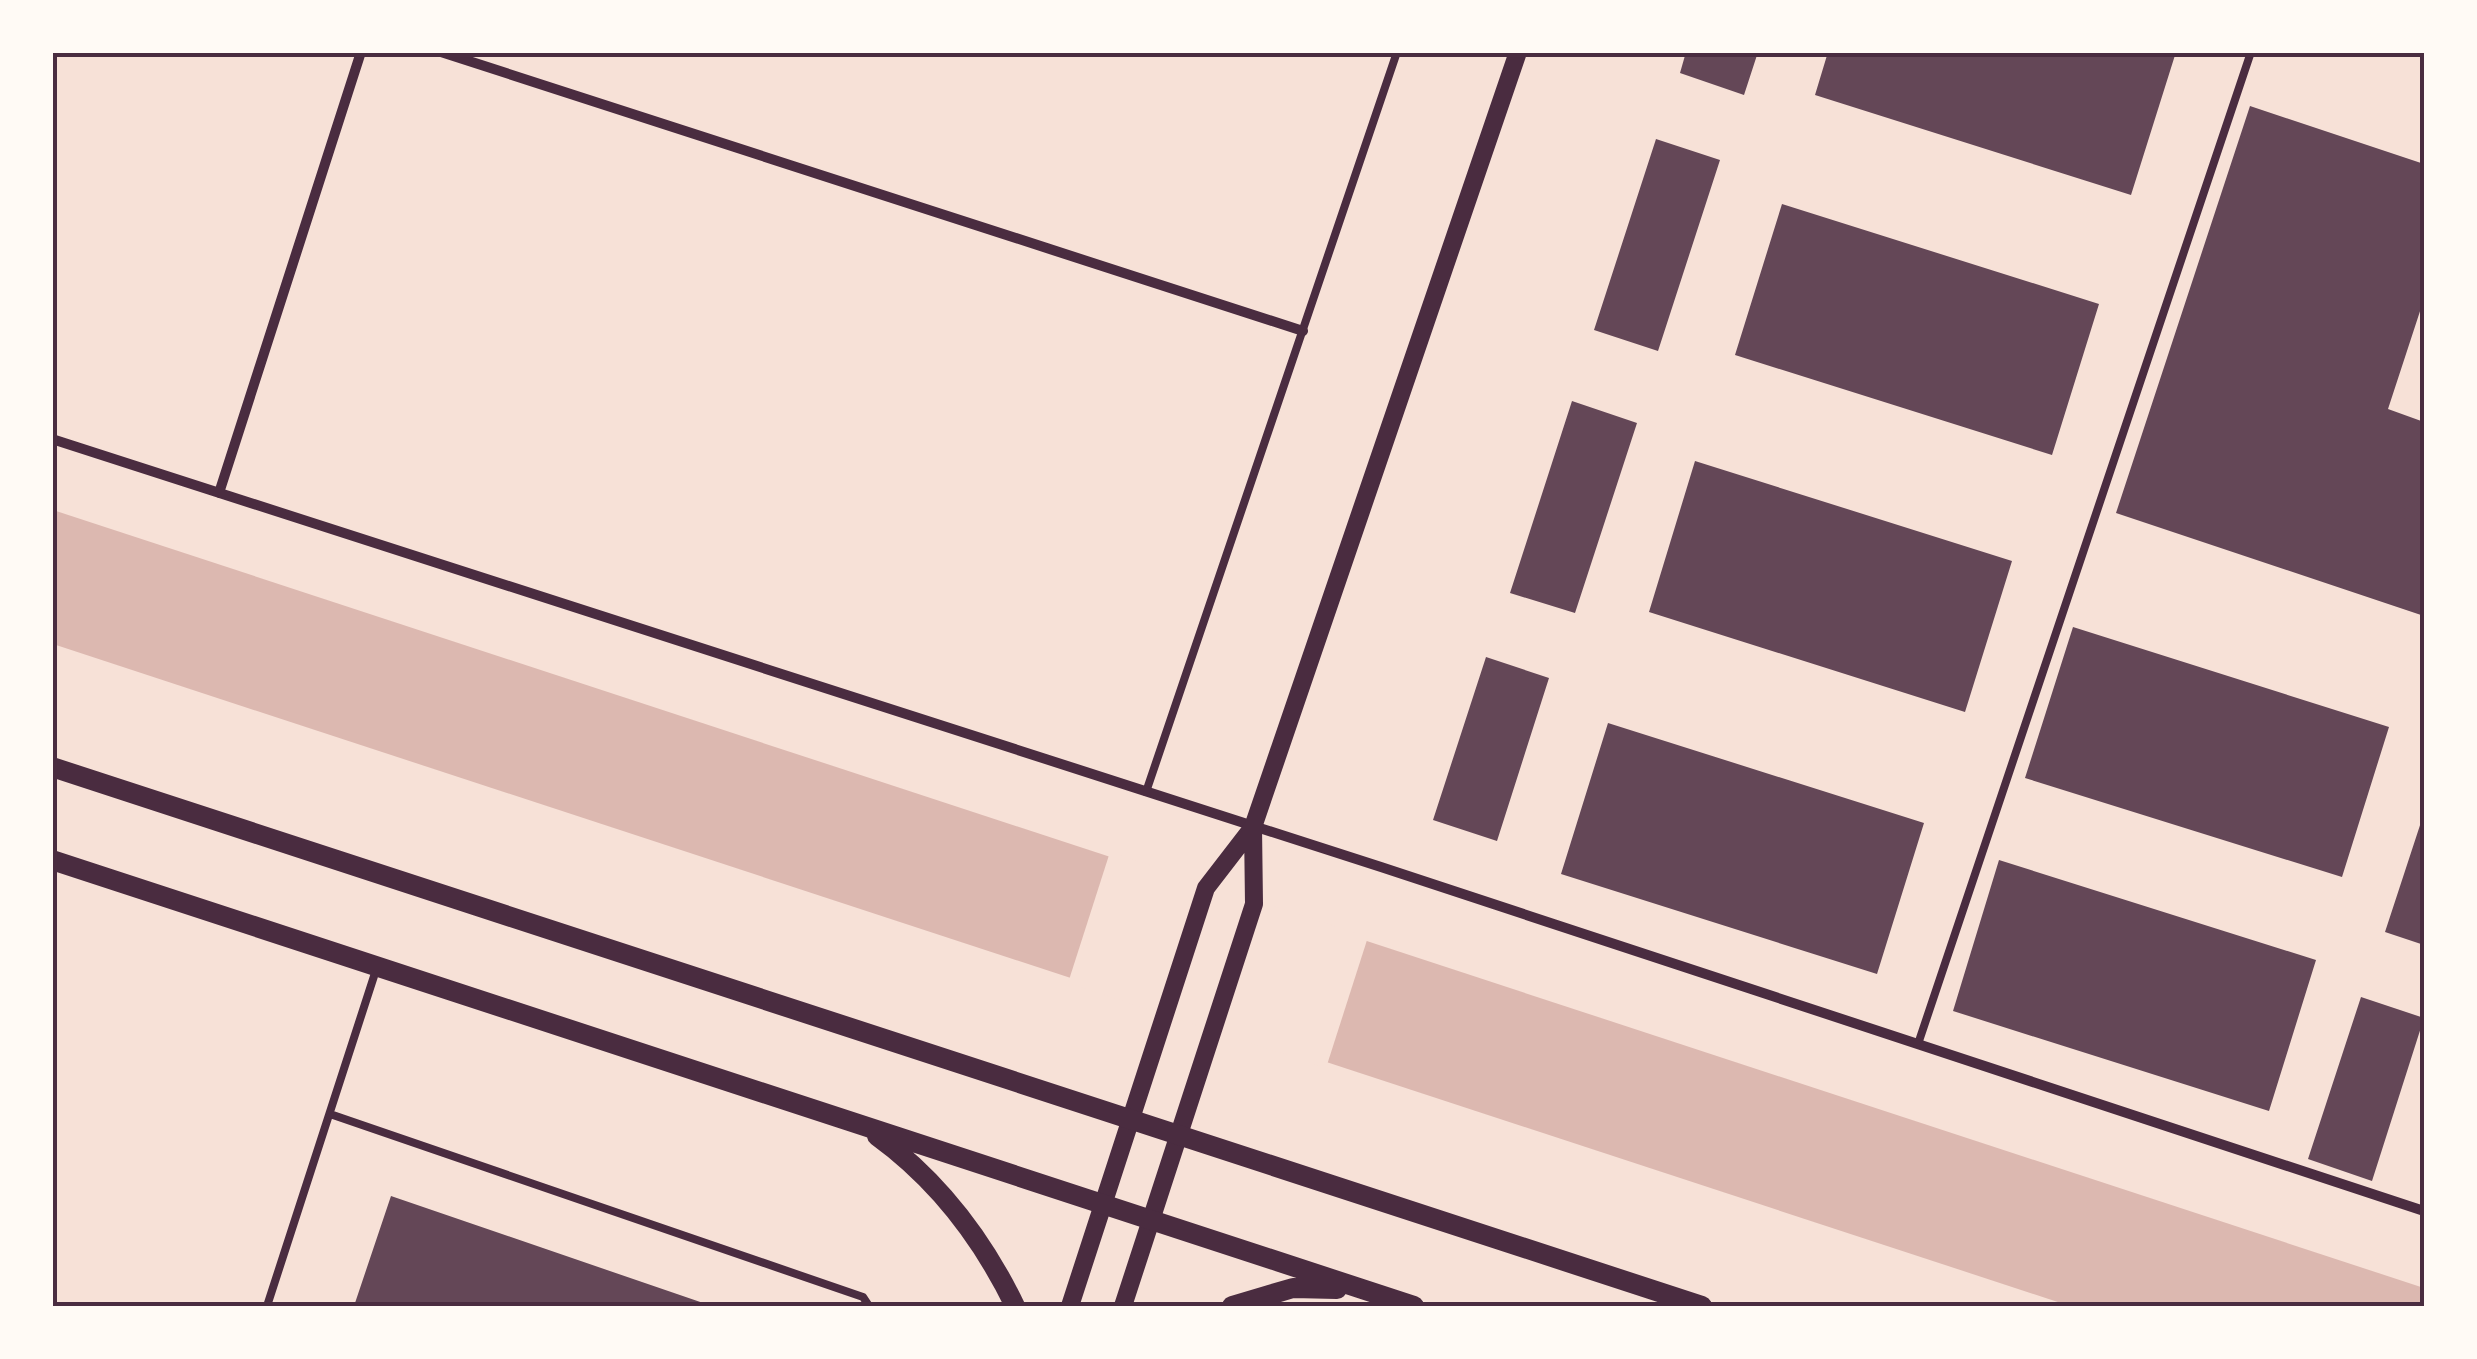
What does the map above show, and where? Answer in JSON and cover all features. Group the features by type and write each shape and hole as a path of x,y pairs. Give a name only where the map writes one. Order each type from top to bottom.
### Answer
{"main road":[{"path":"52,767 1702,1306"},
{"path":"52,860 1414,1306"},
{"path":"864,1126 914,1163 957,1210 995,1265 1015,1306"},
{"path":"1232,1306 1293,1288 1364,1290"}],"street":[{"path":"219,493 360,52"},
{"path":"440,52 1303,331"},
{"path":"1070,1306 1206,888 1253,827 1518,52"},
{"path":"52,439 2424,1211"},
{"path":"1123,1306 1254,904 1253,827"}],"lane":[{"path":"1146,792 1397,52"},
{"path":"1918,1044 2251,52"},
{"path":"267,1306 378,966"},
{"path":"330,1114 863,1297 869,1306"}],"shaded area":[{"path":"53,510 2424,1288 2424,1306 2070,1306 53,644"}],"pier":[{"path":"1110,852 1368,937 1326,1068 1068,983"}],"building":[{"path":"1686,52 1758,52 1744,95 1680,73"},
{"path":"1828,52 2176,52 2131,195 1815,95"},
{"path":"2250,106 2424,164 2424,299 2388,409 2424,422 2424,616 2116,513"},
{"path":"1656,139 1720,160 1658,351 1594,330"},
{"path":"1782,204 2099,304 2052,455 1735,355"},
{"path":"1572,401 1637,423 1575,613 1510,593"},
{"path":"1695,461 2012,561 1965,712 1649,612"},
{"path":"2073,627 2389,727 2342,877 2025,778"},
{"path":"1486,657 1549,678 1497,841 1433,820"},
{"path":"1608,723 1924,823 1877,974 1561,874"},
{"path":"2424,813 2424,945 2385,932"},
{"path":"1999,860 2316,960 2269,1111 1953,1011"},
{"path":"2361,997 2424,1018 2372,1181 2308,1159"},
{"path":"391,1196 712,1306 354,1306"}]}
